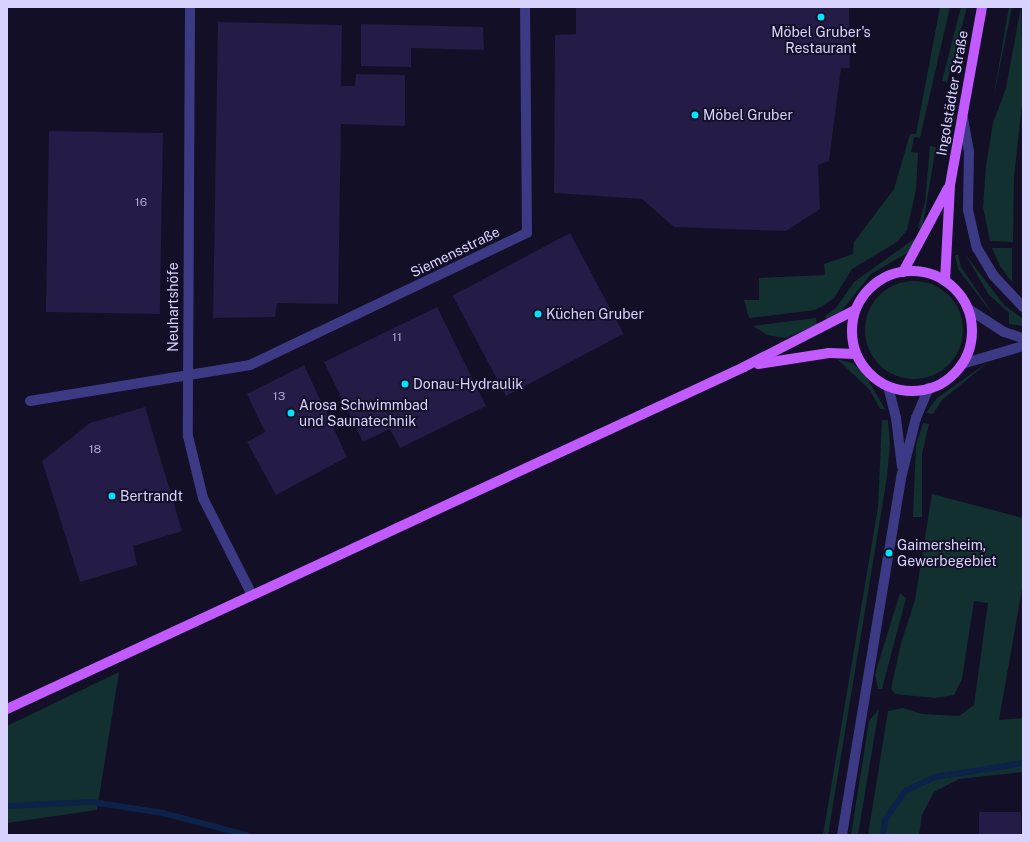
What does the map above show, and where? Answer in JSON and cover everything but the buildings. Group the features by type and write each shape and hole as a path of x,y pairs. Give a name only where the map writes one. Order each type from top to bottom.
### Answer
{"main road":[{"name":"Ingolstädter Straße","path":"945,281 950,185 982,7"},
{"name":"Ingolstädter Straße","path":"903,272 950,185"},
{"path":"7,709 251,593 744,367 855,310 874,284 903,272 932,274 945,281 967,308 972,327 970,346 962,364 953,374 929,388 901,390 888,386 864,367 856,354 852,340 855,310"},
{"path":"744,367 829,353 856,354"}],"street":[{"name":"Neuhartshöfe","path":"190,7 186,378 188,436 203,498 251,593"},
{"name":"Siemensstraße","path":"186,378 250,366 527,232 525,7"},
{"path":"963,118 969,151 968,210 977,248 993,275 1023,307"},
{"path":"967,308 1004,332 1023,338"},
{"path":"962,364 1023,346"},
{"path":"30,401 186,378"},
{"path":"888,386 896,418 902,474"},
{"path":"842,835 902,474 916,418 929,388"}],"green space":[{"path":"940,7 950,7 920,138 914,137 911,152 918,153 916,190 907,230 897,242 852,269 834,298 824,305 815,310 749,318 744,300 759,300 759,278 825,275 824,264 853,254 854,242 894,189 910,134 916,134"},
{"path":"961,7 967,7 947,82 942,81"},
{"path":"1009,7 1012,7 993,100"},
{"path":"1021,7 1023,95 1014,177 1013,242 990,241 983,207 986,166 993,123 1006,88"},
{"path":"930,146 936,147 922,230 918,228 925,202"},
{"path":"914,239 917,240 907,253 871,274 839,314 827,321 825,316 836,308 854,282"},
{"path":"992,248 1012,248 1012,282 1000,266"},
{"path":"965,254 1004,305 1023,319 1023,326 1009,324 1009,313 989,295"},
{"path":"955,255 958,255 961,267 997,320 958,269"},
{"path":"914,281 933,285 948,296 959,311 963,330 959,349 948,364 933,375 914,379 895,375 880,364 869,349 865,330 869,311 880,296 895,285"},
{"path":"816,318 817,325 785,338 767,335 753,326"},
{"path":"837,359 852,363 864,373 885,409 880,409 870,390"},
{"path":"991,360 942,400 933,414 926,413 937,398"},
{"path":"882,420 888,420 890,444 887,477 828,835 823,835 878,507"},
{"path":"923,423 929,424 922,454 922,517 913,517 916,445"},
{"path":"932,494 1023,518 1023,583 999,720 1023,718 1023,772 959,779 934,792 922,815 919,835 868,835 888,711 903,708 922,714 959,716 974,705 988,603 974,601 962,679 954,695 935,698 895,694 891,689 901,643 915,600"},
{"path":"900,593 906,598 882,689 878,689 875,674"},
{"path":"119,672 97,810 7,823 7,726"},
{"path":"879,709 858,835 851,835 869,721"}],"waterway":[{"path":"883,835 885,820 905,791 935,777 1023,763"},
{"path":"7,806 92,802 163,813 246,835"}],"place":[{"name":"Möbel Gruber's Restaurant","path":"821,17"},
{"name":"Möbel Gruber","path":"695,115"},
{"name":"Küchen Gruber","path":"538,314"},
{"name":"Donau-Hydraulik","path":"405,384"},
{"name":"Arosa Schwimmbad und Saunatechnik","path":"291,413"},
{"name":"Bertrandt","path":"112,496"},
{"name":"Gaimersheim, Gewerbegebiet","path":"889,553"}]}
